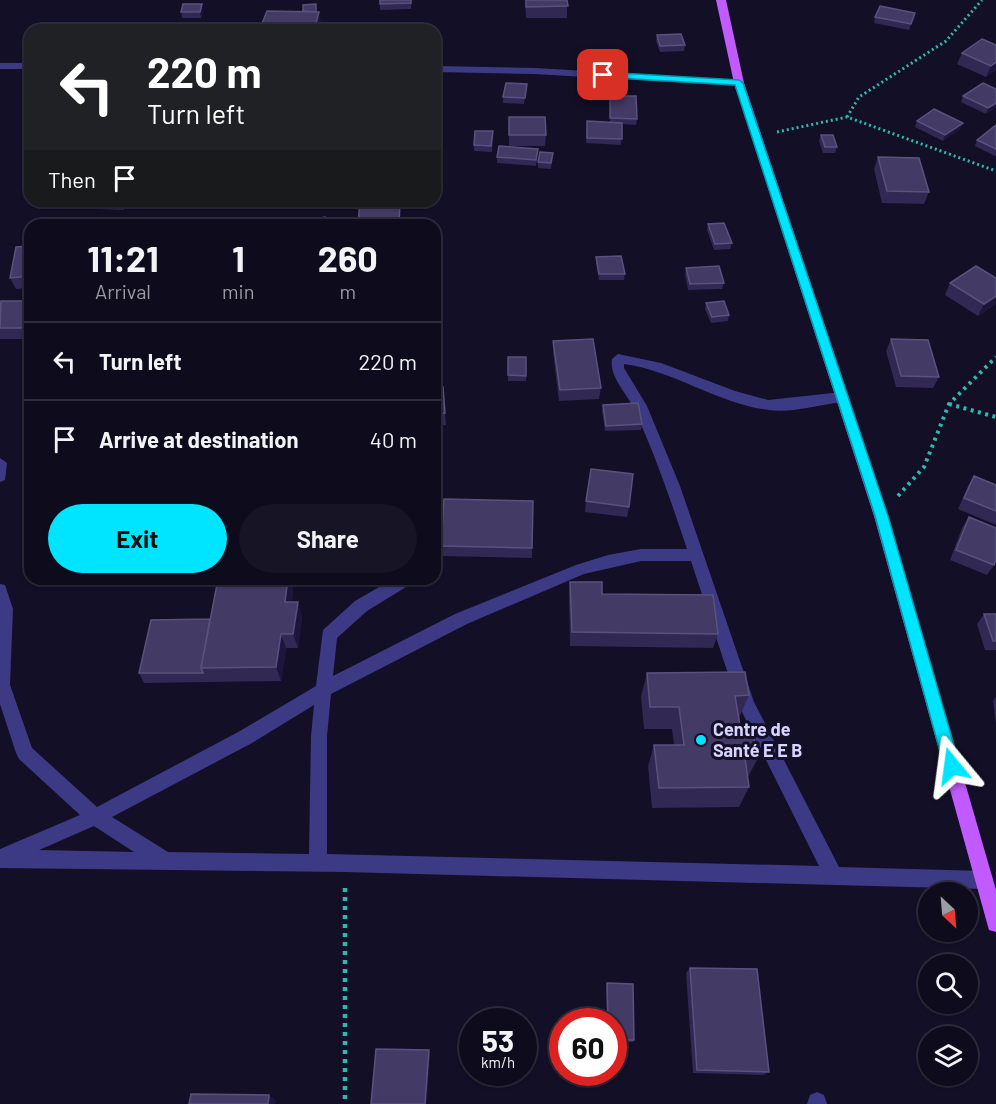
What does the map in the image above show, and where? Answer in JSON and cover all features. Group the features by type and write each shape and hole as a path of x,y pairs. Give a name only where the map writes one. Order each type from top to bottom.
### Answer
{"main road":[{"path":"721,0 739,83 881,516 996,923"}],"street":[{"path":"0,66 24,66"},
{"path":"441,69 535,71 739,83"},
{"path":"833,875 746,704 673,486 640,406 617,368 618,359 652,365 737,398 771,405 842,397"},
{"path":"0,463 0,476"},
{"path":"0,858 95,817 246,737 322,690 461,620 581,570 641,555 695,555"},
{"path":"318,863 322,690 329,635 361,606 396,585"},
{"path":"0,590 5,609 2,685 25,753 95,817 169,862"},
{"path":"0,858 345,863 984,880"}],"path":[{"path":"847,117 860,97 946,41 982,0"},
{"path":"756,137 847,117 996,171"},
{"path":"881,516 924,467 949,404 996,357"},
{"path":"949,404 996,417"},
{"path":"345,863 345,1104"}],"building":[{"path":"380,0 411,0 411,3 380,4"},
{"path":"526,0 567,0 568,6 526,7"},
{"path":"183,4 202,4 200,12 181,12"},
{"path":"316,4 316,12 303,11 303,5"},
{"path":"880,6 915,13 911,24 875,17"},
{"path":"267,11 319,12 316,24 262,24"},
{"path":"681,34 685,45 660,46 657,35"},
{"path":"982,39 996,45 996,62 991,66 962,53"},
{"path":"506,83 527,84 525,98 503,97"},
{"path":"983,83 996,89 996,103 988,108 963,96"},
{"path":"610,96 636,96 637,119 610,118"},
{"path":"934,109 963,123 945,135 917,121"},
{"path":"509,117 545,117 546,135 509,135"},
{"path":"587,121 622,123 622,139 587,138"},
{"path":"996,125 996,149 977,140"},
{"path":"475,131 493,131 491,146 474,145"},
{"path":"821,135 833,135 837,147 825,147"},
{"path":"499,146 538,149 536,160 497,157"},
{"path":"540,152 553,153 551,163 538,162"},
{"path":"878,157 919,158 929,192 887,191"},
{"path":"359,207 400,207 399,219 358,219"},
{"path":"724,223 732,243 715,244 708,224"},
{"path":"24,246 24,277 10,278 16,247"},
{"path":"621,256 625,274 599,274 596,257"},
{"path":"719,266 724,283 690,284 686,268"},
{"path":"976,266 996,278 996,296 984,304 950,283"},
{"path":"1,301 24,301 24,328 0,328"},
{"path":"724,301 729,315 712,317 706,303"},
{"path":"593,339 601,388 560,390 553,341"},
{"path":"891,339 928,340 939,377 901,376"},
{"path":"508,357 526,357 526,376 508,375"},
{"path":"441,387 443,387 445,413 441,413"},
{"path":"638,403 642,424 606,426 603,405"},
{"path":"591,469 633,474 629,507 586,501"},
{"path":"974,476 996,485 996,511 964,498"},
{"path":"444,499 533,501 532,548 441,546"},
{"path":"969,517 996,528 994,565 956,550"},
{"path":"570,582 602,582 602,594 713,595 718,634 572,632"},
{"path":"217,585 287,585 285,602 298,602 293,634 281,634 276,667 201,668"},
{"path":"984,614 996,614 996,641 993,641"},
{"path":"210,619 201,668 203,673 139,673 151,620"},
{"name":"Centre de Santé E E B","path":"745,672 749,695 735,696 741,731 753,731 758,758 745,758 749,787 659,788 654,745 684,745 679,707 650,707 647,673"},
{"path":"690,968 757,969 769,1072 697,1070"},
{"path":"607,983 633,984 634,1040 627,1040 627,1008 608,1008"},
{"path":"376,1049 429,1050 425,1104 371,1104"},
{"path":"191,1094 269,1095 268,1104 189,1104"}],"place":[{"name":"Centre de Santé E E B","path":"701,740"}],"route":[{"path":"603,75 739,83 881,516 952,766"}]}
